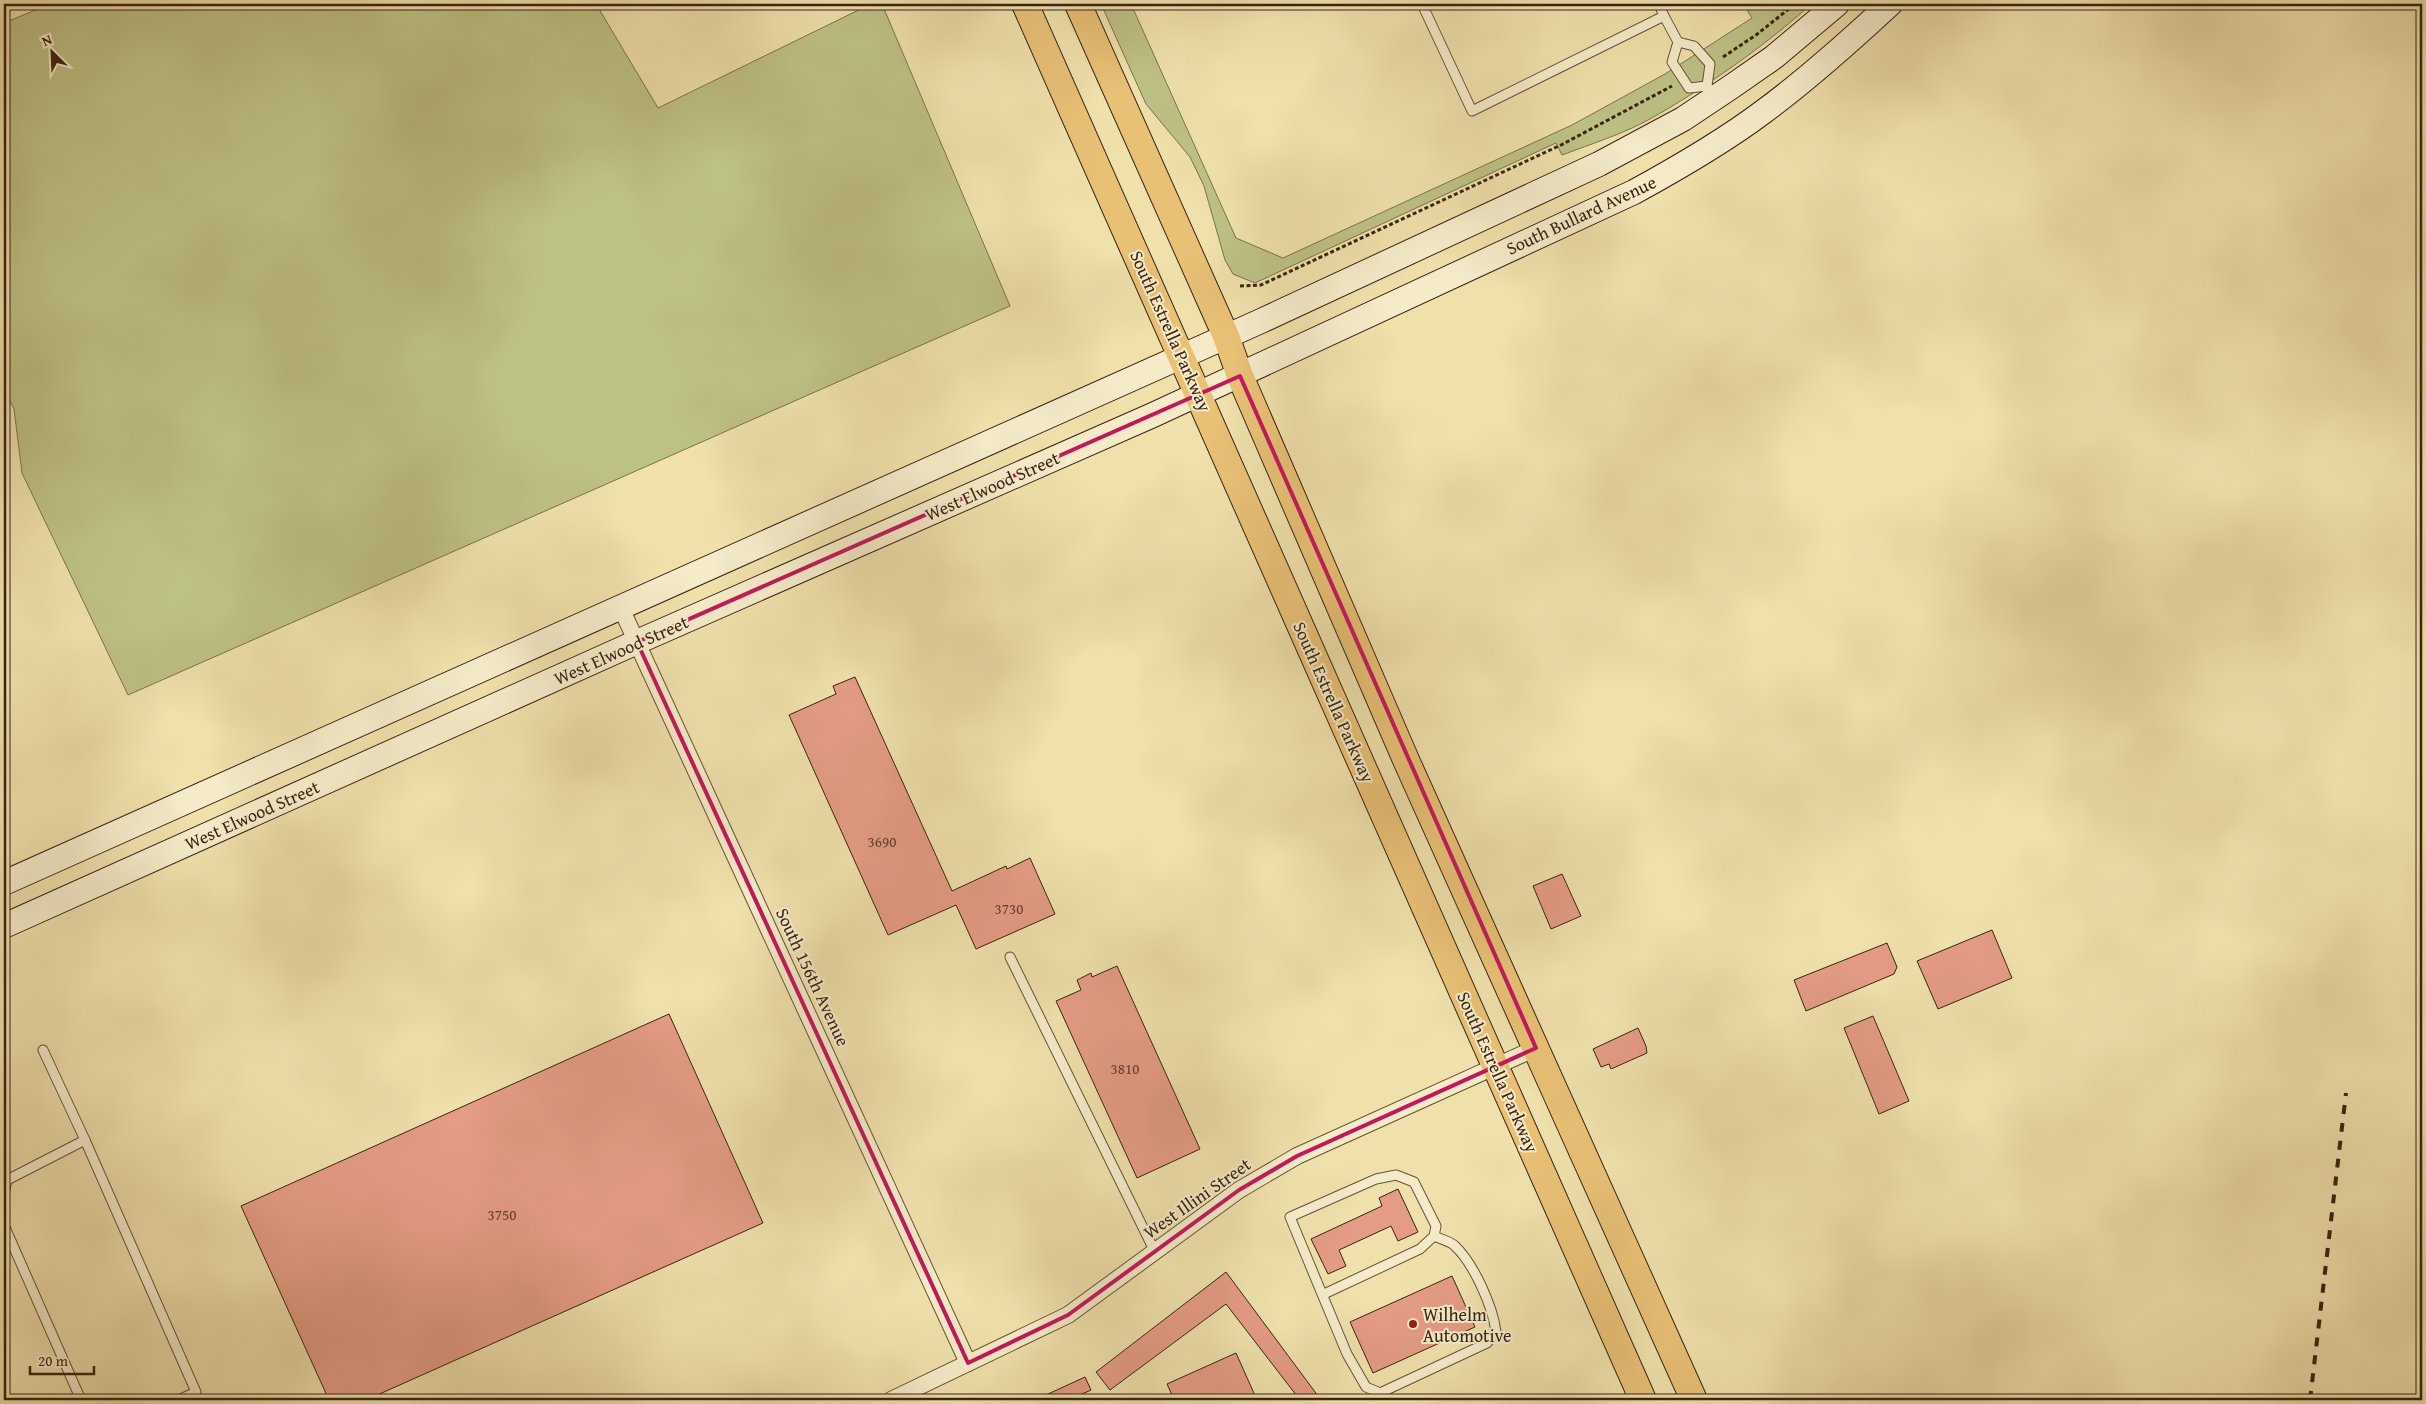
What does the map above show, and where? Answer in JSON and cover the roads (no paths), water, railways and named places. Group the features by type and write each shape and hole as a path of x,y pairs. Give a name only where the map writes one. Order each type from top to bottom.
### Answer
{"main road":[{"name":"South Estrella Parkway","path":"1025,4 1643,1400"},
{"path":"1078,4 1226,336 1240,376 1406,760 1694,1400"},
{"path":"4,883 1182,356 1599,164 1650,138 1711,92 1774,58 1836,4"},
{"name":"South Bullard Avenue","path":"1240,376 1634,192 1671,172 1762,113 1817,70 1890,4"},
{"name":"West Elwood Street","path":"4,926 637,642 1240,376"}],"street":[{"name":"South 156th Avenue","path":"621,608 968,1363"},
{"name":"West Illini Street","path":"891,1400 1068,1315 1239,1190 1298,1156 1536,1048"}],"lane":[{"path":"1422,4 1472,111 1664,16"},
{"path":"1659,4 1678,42 1672,62 1689,88 1711,92 1710,64 1694,46 1678,42"},
{"path":"1010,957 1155,1252"},
{"path":"43,1050 85,1140 196,1392 178,1400"},
{"path":"4,1194 6,1176 85,1140"},
{"path":"1324,1294 1420,1249 1434,1236 1436,1226 1422,1194 1414,1182 1396,1176 1376,1179 1290,1217 1324,1294 1347,1354 1366,1387 1380,1393 1487,1343 1496,1332 1494,1317 1470,1265 1454,1244 1434,1236"},
{"path":"4,1225 81,1400"}],"railway":[{"path":"2310,1400 2346,1093"}],"place":[{"name":"Wilhelm Automotive","path":"1413,1324"}]}
